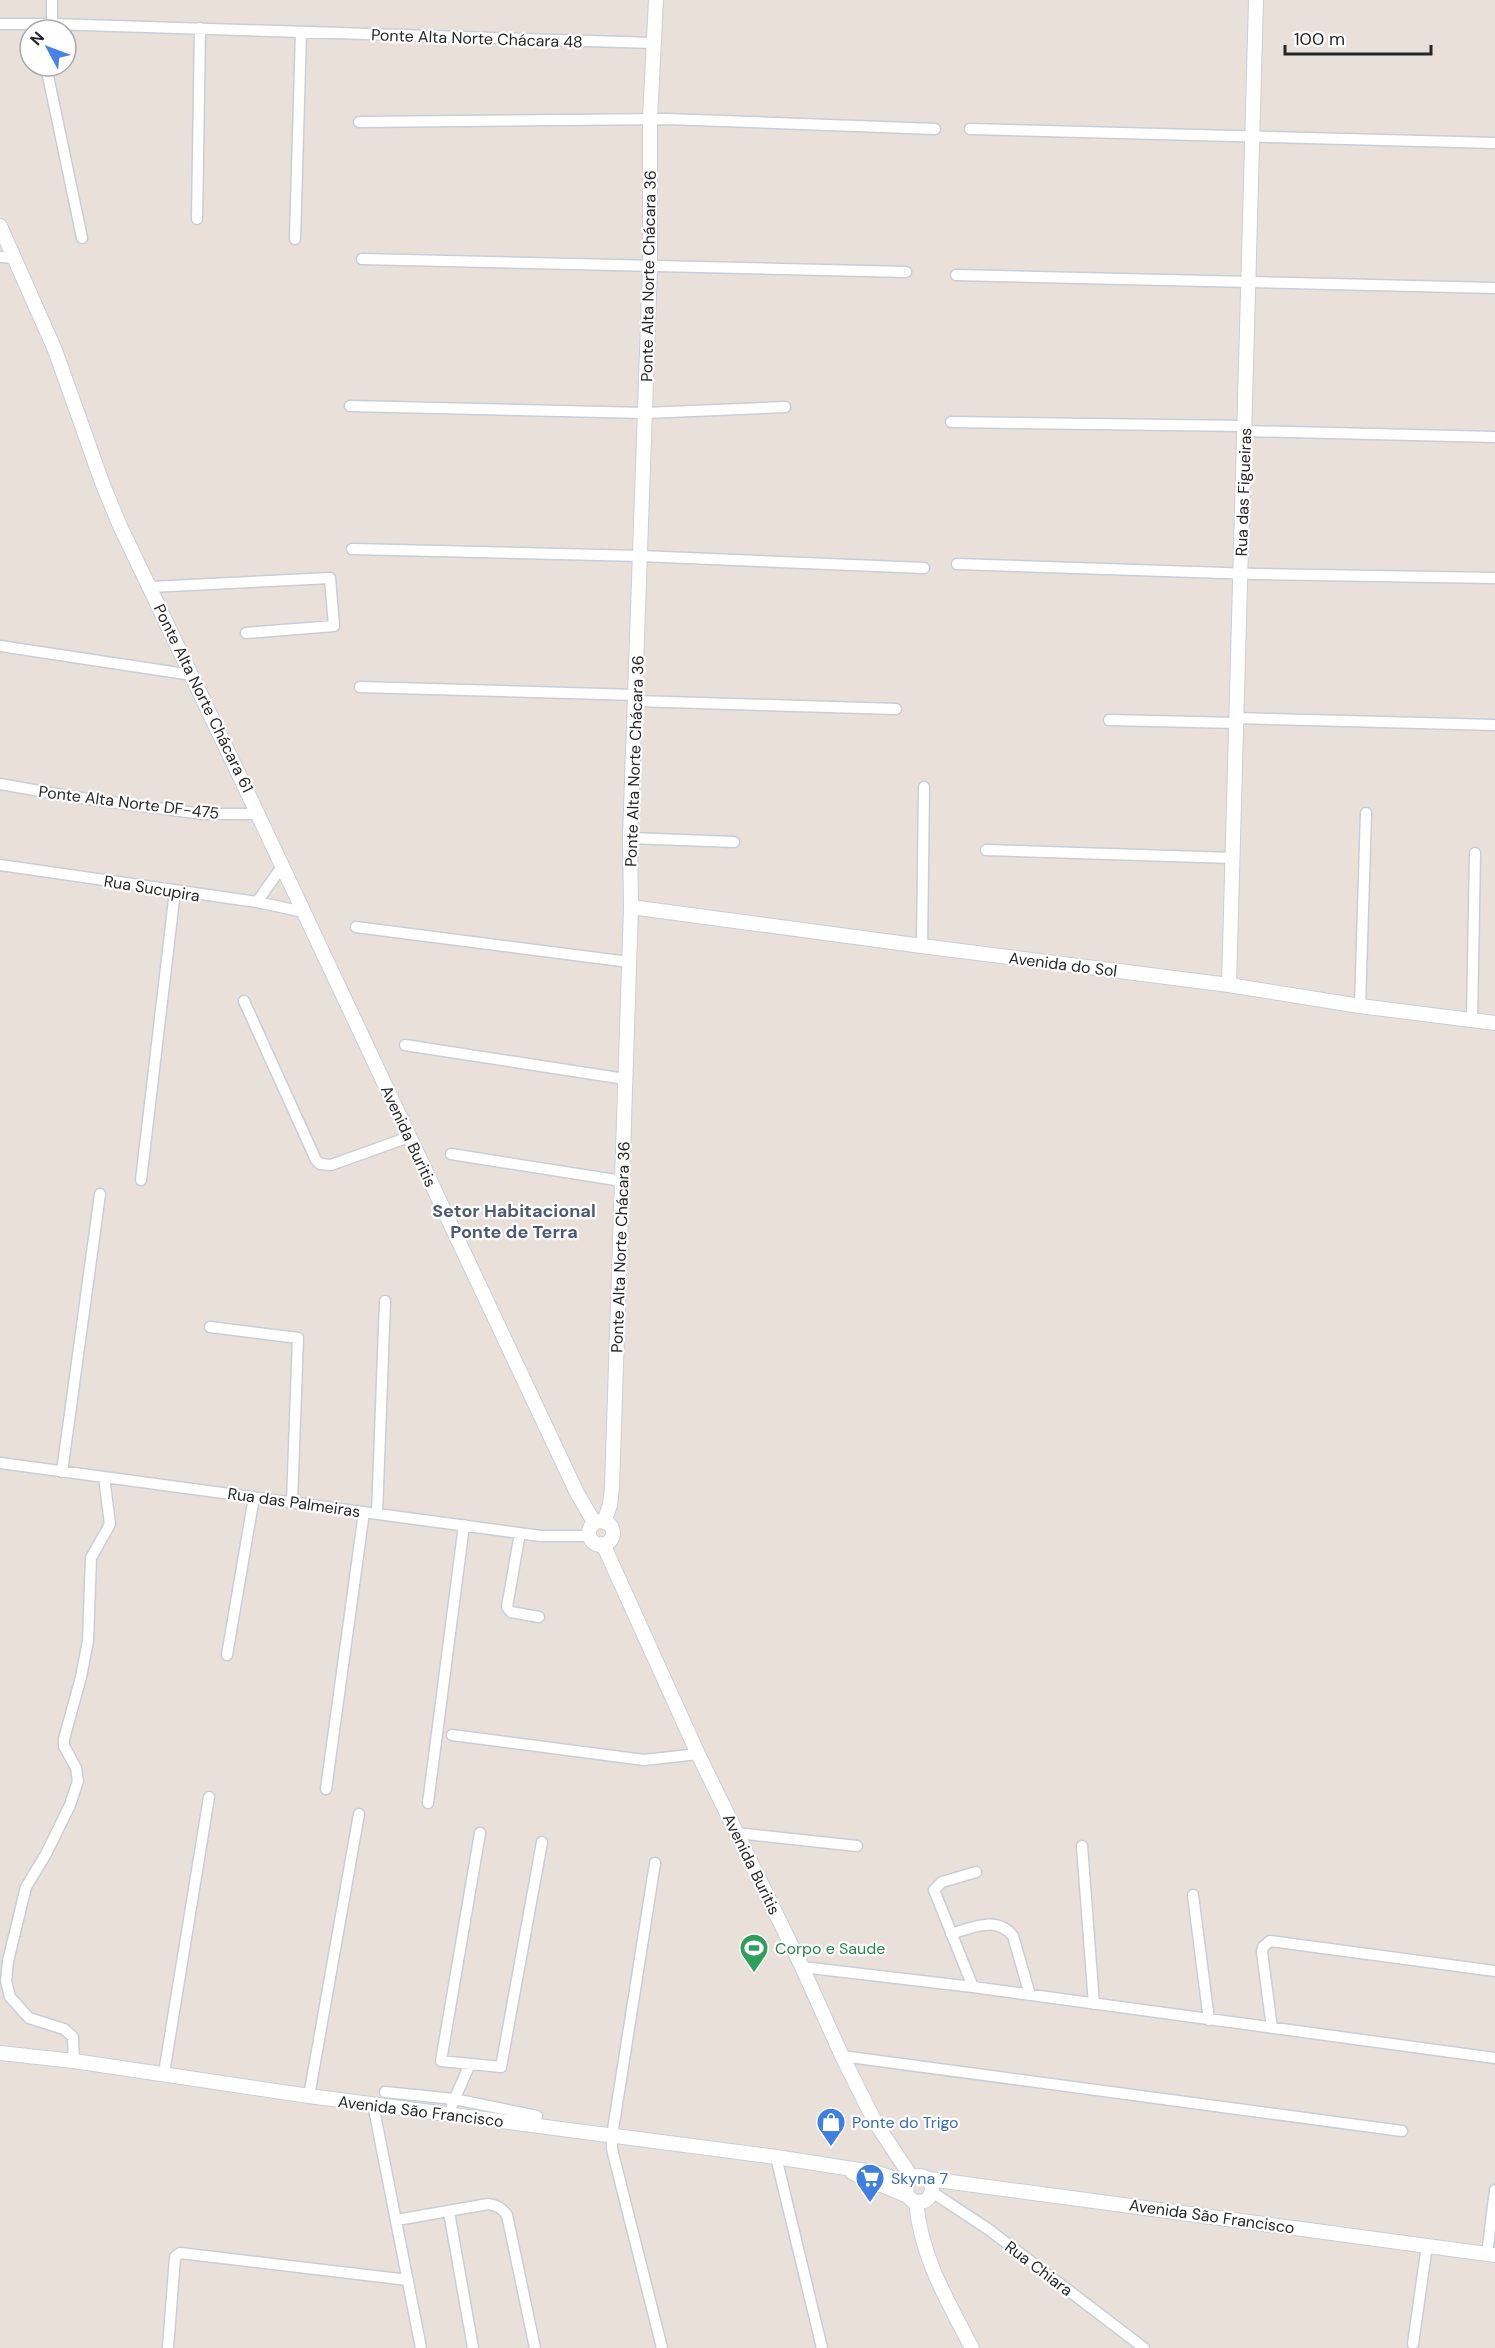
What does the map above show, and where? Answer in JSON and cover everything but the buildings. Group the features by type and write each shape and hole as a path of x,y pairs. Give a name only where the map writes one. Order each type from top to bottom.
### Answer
{"street":[{"path":"52,0 52,18"},
{"name":"Ponte Alta Norte Chácara 36","path":"599,1522 610,1505 612,1487 629,962 630,838 650,266 650,119 656,0"},
{"name":"Rua das Figueiras","path":"1228,985 1256,0"},
{"path":"0,24 18,26"},
{"name":"Ponte Alta Norte Chácara 48","path":"78,25 654,43"},
{"path":"197,219 200,28"},
{"path":"295,239 301,32"},
{"path":"49,78 82,238"},
{"path":"359,122 650,119 935,129"},
{"path":"970,129 1495,143"},
{"name":"Ponte Alta Norte Chácara 61","path":"0,226 55,350 103,485 260,814 304,912"},
{"path":"0,257 15,258"},
{"path":"362,259 906,272"},
{"path":"956,275 1495,288"},
{"path":"350,406 645,412 785,407"},
{"path":"951,422 1245,428 1495,437"},
{"path":"352,549 640,556 924,568"},
{"path":"957,564 1495,578"},
{"path":"150,587 330,578 334,626 246,633"},
{"path":"0,646 192,675"},
{"path":"360,687 897,709"},
{"path":"1109,720 1495,725"},
{"name":"Ponte Alta Norte DF-475","path":"0,784 73,797 203,814 260,814"},
{"path":"922,946 924,787"},
{"path":"1360,1006 1366,813"},
{"path":"630,838 734,842"},
{"path":"986,850 1232,858"},
{"path":"1472,1020 1475,853"},
{"name":"Rua Sucupira","path":"0,865 257,902 304,912"},
{"path":"257,902 283,865"},
{"path":"141,1180 175,891"},
{"name":"Avenida do Sol","path":"630,907 1228,985 1360,1006 1495,1023"},
{"name":"Avenida Buritis","path":"304,912 577,1492 599,1522"},
{"path":"356,927 629,962"},
{"path":"244,1001 316,1160 320,1164 331,1165 409,1137"},
{"path":"405,1045 625,1079"},
{"path":"451,1154 622,1181"},
{"path":"62,1472 100,1194"},
{"path":"377,1514 385,1301"},
{"path":"210,1327 298,1338 292,1502"},
{"name":"Rua das Palmeiras","path":"0,1464 542,1536 588,1536"},
{"path":"74,2061 73,2037 64,2029 29,2018 19,2009 7,1991 6,1971 28,1880 46,1854 70,1805 78,1781 76,1768 64,1746 64,1739 88,1641 91,1558 110,1524 104,1477"},
{"path":"227,1655 254,1497"},
{"path":"326,1789 364,1512"},
{"path":"599,1522 611,1527 614,1534 610,1542 603,1545 588,1536 589,1527 599,1522"},
{"path":"428,1803 464,1525"},
{"path":"520,1533 507,1607 511,1612 539,1617"},
{"name":"Avenida Buritis","path":"603,1545 698,1754 802,1967 842,2056 911,2190 931,2268 972,2348"},
{"path":"452,1735 644,1760 698,1754"},
{"path":"164,2073 209,1797"},
{"path":"309,2096 359,1814"},
{"path":"480,1833 441,2061 501,2067 542,1842"},
{"path":"737,1833 857,1846"},
{"path":"1082,1846 1094,2004"},
{"path":"655,1863 612,2136 612,2149 662,2348"},
{"path":"973,1987 934,1896 934,1890 942,1881 976,1872"},
{"path":"1193,1895 1209,2020"},
{"path":"951,1934 980,1925 998,1924 1007,1929 1013,1936 1030,1995"},
{"path":"1272,2028 1262,1952 1263,1947 1270,1941 1495,1971"},
{"path":"802,1967 973,1987 1495,2058"},
{"name":"Avenida São Francisco","path":"0,2053 164,2073 309,2096 776,2157 878,2173 911,2190 921,2175 930,2185 1491,2254"},
{"path":"842,2056 1402,2131"},
{"path":"448,2114 470,2064"},
{"path":"386,2092 454,2099 537,2116"},
{"path":"373,2104 421,2348"},
{"path":"776,2157 822,2348"},
{"path":"911,2190 927,2200 930,2185"},
{"name":"Rua Chiara","path":"930,2185 1144,2348"},
{"path":"1491,2254 1495,2190"},
{"path":"397,2220 494,2205 507,2215 535,2348"},
{"path":"449,2212 473,2348"},
{"path":"1413,2344 1427,2245"},
{"path":"168,2348 175,2257 180,2253 408,2280"}],"place":[{"name":"Corpo e Saude","path":"754,1974"},
{"name":"Ponte do Trigo","path":"831,2148"},
{"name":"Skyna 7","path":"870,2204"}],"district":[{"name":"Setor Habitacional Ponte de Terra","path":"514,1221"}]}
